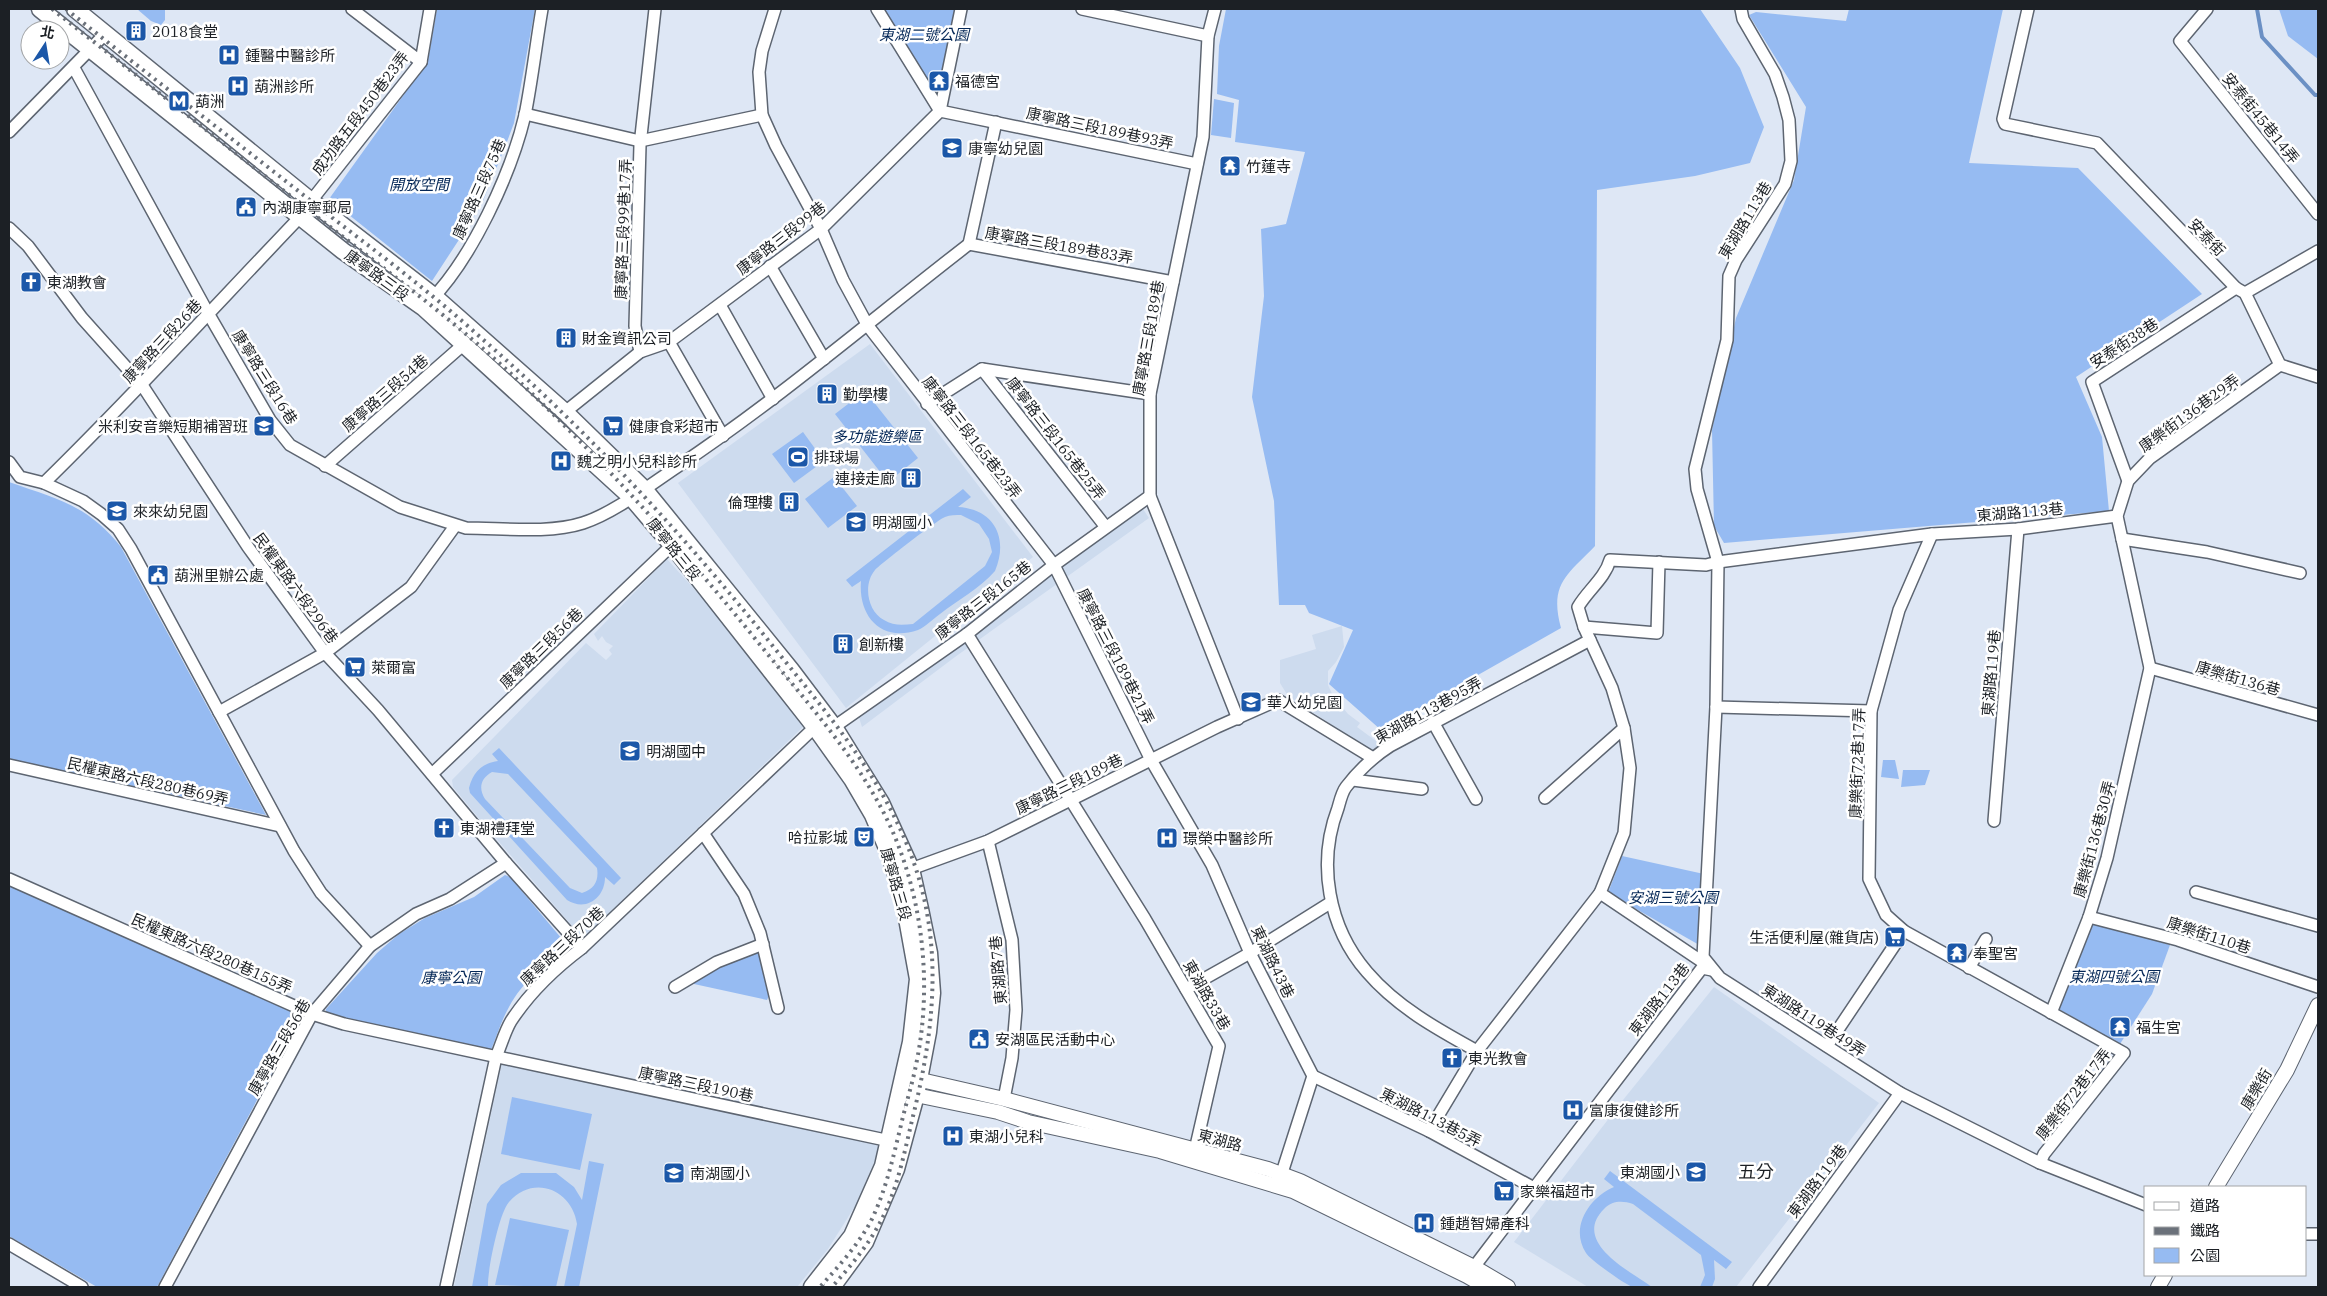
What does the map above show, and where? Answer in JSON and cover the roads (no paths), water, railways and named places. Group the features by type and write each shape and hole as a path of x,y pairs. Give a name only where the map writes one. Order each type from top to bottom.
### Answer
{"main road":[{"name":"康寧路三段","path":"40,9 343,251 429,303 464,344 637,493 672,545 815,727 852,779 873,815 890,855 903,896 918,978 909,1085 896,1169 865,1242 832,1287"},
{"name":"康寧路三段","path":"75,9 312,201 429,303 565,412 791,670 834,727 881,803 910,870 929,953 932,993 928,1032 883,1166 852,1236 812,1287"}],"street":[{"path":"352,9 421,62"},
{"name":"成功路五段450巷23弄","path":"312,201 421,62 430,9"},
{"name":"康寧路三段75巷","path":"429,303 466,254 491,205 515,150 525,114 542,9"},
{"path":"525,114 640,141 655,9"},
{"path":"762,115 759,72 762,50 775,9"},
{"path":"878,9 940,111"},
{"path":"940,111 961,9"},
{"path":"1082,9 1208,36"},
{"name":"康寧路三段189巷","path":"1215,9 1208,36 1203,136 1150,394 1150,496 1238,719"},
{"name":"安泰街","path":"2028,9 2003,118 2005,124 2097,143 2240,291 2280,365"},
{"name":"安泰街45巷14弄","path":"2207,9 2180,41 2318,214"},
{"name":"東湖路113巷","path":"1714,970 1703,958 1716,707 1718,562 1697,489 1695,469 1727,340 1730,276 1736,260 1785,184 1791,161 1789,120 1783,97 1774,74 1742,14"},
{"path":"11,126 74,68 106,33"},
{"name":"康寧路三段16巷","path":"74,68 208,313 270,420 290,445 400,507 455,526 466,528 556,528 583,523 609,512 723,436 773,399 868,326 969,244"},
{"name":"康寧路三段189巷93弄","path":"940,111 1198,164"},
{"name":"康寧路三段99巷","path":"565,412 640,352 669,342 821,229 940,111"},
{"name":"康寧路三段99巷17弄","path":"640,352 635,326 640,141 762,115"},
{"name":"康寧路三段165巷23弄","path":"762,115 776,146 821,229 844,280 868,326 1054,565"},
{"path":"969,244 996,122"},
{"name":"康寧路三段26巷","path":"44,483 142,385 300,217"},
{"name":"民權東路六段296巷","path":"9,228 28,246 82,318 142,385 248,547 325,653 378,710 506,863 582,948"},
{"name":"康寧路三段189巷83弄","path":"969,244 1173,282"},
{"path":"2240,291 2318,251"},
{"path":"770,266 824,359"},
{"name":"安泰街38巷","path":"2128,481 2092,382 2240,291"},
{"path":"720,305 773,399"},
{"path":"669,342 723,436"},
{"name":"康寧路三段54巷","path":"326,466 464,344"},
{"path":"2280,365 2318,376"},
{"name":"康樂街136巷29弄","path":"2150,668 2117,516 2128,481 2150,458 2280,365"},
{"path":"927,404 982,369 1150,394"},
{"name":"康寧路三段165巷25弄","path":"982,369 1105,526"},
{"path":"9,462 20,477 44,483 83,501 118,528 294,851 321,892 370,946"},
{"name":"康寧路三段165巷","path":"834,727 967,634 1105,526 1150,496"},
{"name":"東湖路113巷","path":"1718,562 1932,534 2018,529 2117,516"},
{"path":"219,712 325,653 412,587 455,526"},
{"name":"東湖路119巷","path":"1994,821 2018,529"},
{"name":"康樂街72巷17弄","path":"1932,534 1899,610 1871,711 1869,879 1886,915 1904,931 2124,1053 2044,1154 2040,1163"},
{"path":"2122,539 2207,552 2300,573"},
{"name":"康寧路三段56巷","path":"432,774 672,545"},
{"path":"1429,1131 1477,1051 1600,893 1624,833 1630,768 1624,728 1612,688 1584,627 1578,606 1607,570 1610,560 1706,565 1718,562"},
{"path":"1584,627 1657,633 1659,562"},
{"name":"康寧路三段189巷21弄","path":"1054,565 1151,760"},
{"name":"東湖路33巷","path":"967,634 1018,712 1070,800 1145,919 1218,1046 1195,1150"},
{"name":"東湖路113巷95弄","path":"1477,1051 1424,1022 1396,1000 1366,971 1348,945 1330,903 1327,868 1328,841 1346,788 1373,758 1433,722 1590,640"},
{"name":"康樂街136巷","path":"2150,668 2318,715"},
{"name":"康樂街136巷30弄","path":"2051,1012 2089,917 2107,858 2150,668"},
{"name":"康寧路三段189巷","path":"910,870 988,841 1151,760 1278,700 1373,758"},
{"path":"1716,707 1871,711"},
{"path":"1433,722 1476,799"},
{"name":"康寧路三段70巷","path":"446,1287 496,1057 510,1022 536,988 558,966 582,948 815,727"},
{"path":"1546,798 1624,728"},
{"name":"東湖路43巷","path":"1151,760 1212,865 1250,953 1312,1078"},
{"name":"民權東路六段280巷69弄","path":"9,765 280,826"},
{"path":"1353,780 1422,789"},
{"path":"703,833 744,894 763,944 778,1008"},
{"name":"東湖路7巷","path":"988,841 1012,940 1016,1010 1012,1058 1004,1099"},
{"name":"康寧路三段56巷","path":"165,1287 312,1014 370,946 416,914 450,899 506,863"},
{"name":"民權東路六段280巷155弄","path":"9,879 312,1014 352,1026 496,1057"},
{"path":"2196,892 2318,926"},
{"name":"東湖路119巷49弄","path":"1600,893 1714,970 1720,978 1900,1093 2040,1163 2144,1204"},
{"path":"1186,989 1250,953 1330,903"},
{"name":"康樂街110巷","path":"2089,917 2178,940 2318,987"},
{"path":"1827,1046 1904,931"},
{"path":"1969,968 1986,939"},
{"path":"675,987 717,962 763,944"},
{"name":"東湖路113巷","path":"1474,1267 1702,968 1714,970"},
{"name":"康樂街","path":"2217,1186 2287,1070 2318,1005"},
{"name":"康寧路三段190巷","path":"496,1057 890,1141"},
{"path":"1280,1180 1312,1078"},
{"name":"東湖路113巷5弄","path":"1312,1078 1429,1131 1534,1188"},
{"name":"東湖路","path":"909,1085 1004,1099 1195,1150 1280,1180 1320,1203 1468,1276 1486,1287"},
{"name":"東湖路","path":"909,1085 1028,1122 1308,1185 1474,1267 1508,1287"},
{"name":"東湖路119巷","path":"1759,1287 1900,1093"},
{"path":"9,1244 82,1287"},
{"path":"2158,1287 2164,1276"}],"waterway":[{"path":"2257,9 2262,37 2315,95 2318,95"}],"railway":[{"path":"52,9 422,298 524,386 617,480 705,578 815,712 865,780 892,830 903,857 911,885 922,943 924,973 922,1031 895,1150 885,1186 876,1209 860,1239 820,1287"},
{"path":"66,9 419,285 479,336 558,408 633,484 704,563 835,724 873,778 904,837 916,869 924,899 932,959 931,1018 922,1078 896,1185 884,1214 867,1244 832,1287"}],"place":[{"name":"2018食堂","path":"136,31"},
{"name":"鍾醫中醫診所","path":"229,55"},
{"name":"福德宮","path":"939,81"},
{"name":"葫洲診所","path":"238,86"},
{"name":"葫洲","path":"179,101"},
{"name":"康寧幼兒園","path":"952,148"},
{"name":"竹蓮寺","path":"1230,166"},
{"name":"內湖康寧郵局","path":"246,207"},
{"name":"東湖教會","path":"31,282"},
{"name":"財金資訊公司","path":"566,338"},
{"name":"勤學樓","path":"827,394"},
{"name":"米利安音樂短期補習班","path":"264,426"},
{"name":"健康食彩超市","path":"613,426"},
{"name":"排球場","path":"798,457"},
{"name":"魏之明小兒科診所","path":"561,461"},
{"name":"連接走廊","path":"911,478"},
{"name":"倫理樓","path":"789,502"},
{"name":"來來幼兒園","path":"117,511"},
{"name":"明湖國小","path":"856,522"},
{"name":"葫洲里辦公處","path":"158,575"},
{"name":"創新樓","path":"843,644"},
{"name":"萊爾富","path":"355,667"},
{"name":"華人幼兒園","path":"1251,702"},
{"name":"明湖國中","path":"630,751"},
{"name":"東湖禮拜堂","path":"444,828"},
{"name":"哈拉影城","path":"864,837"},
{"name":"璟榮中醫診所","path":"1167,838"},
{"name":"生活便利屋(雜貨店)","path":"1895,937"},
{"name":"奉聖宮","path":"1957,953"},
{"name":"福生宮","path":"2120,1027"},
{"name":"安湖區民活動中心","path":"979,1039"},
{"name":"東光教會","path":"1452,1058"},
{"name":"富康復健診所","path":"1573,1110"},
{"name":"東湖小兒科","path":"953,1136"},
{"name":"東湖國小","path":"1696,1172"},
{"name":"南湖國小","path":"674,1173"},
{"name":"家樂福超市","path":"1504,1191"},
{"name":"鍾趙智婦產科","path":"1424,1223"}],"district":[{"name":"五分","path":"1756,1171"}],"park label":[{"name":"東湖二號公園","path":"924,34"},
{"name":"開放空間","path":"419,184"},
{"name":"多功能遊樂區","path":"877,436"},
{"name":"安湖三號公園","path":"1673,897"},
{"name":"東湖四號公園","path":"2114,976"},
{"name":"康寧公園","path":"451,977"}]}
